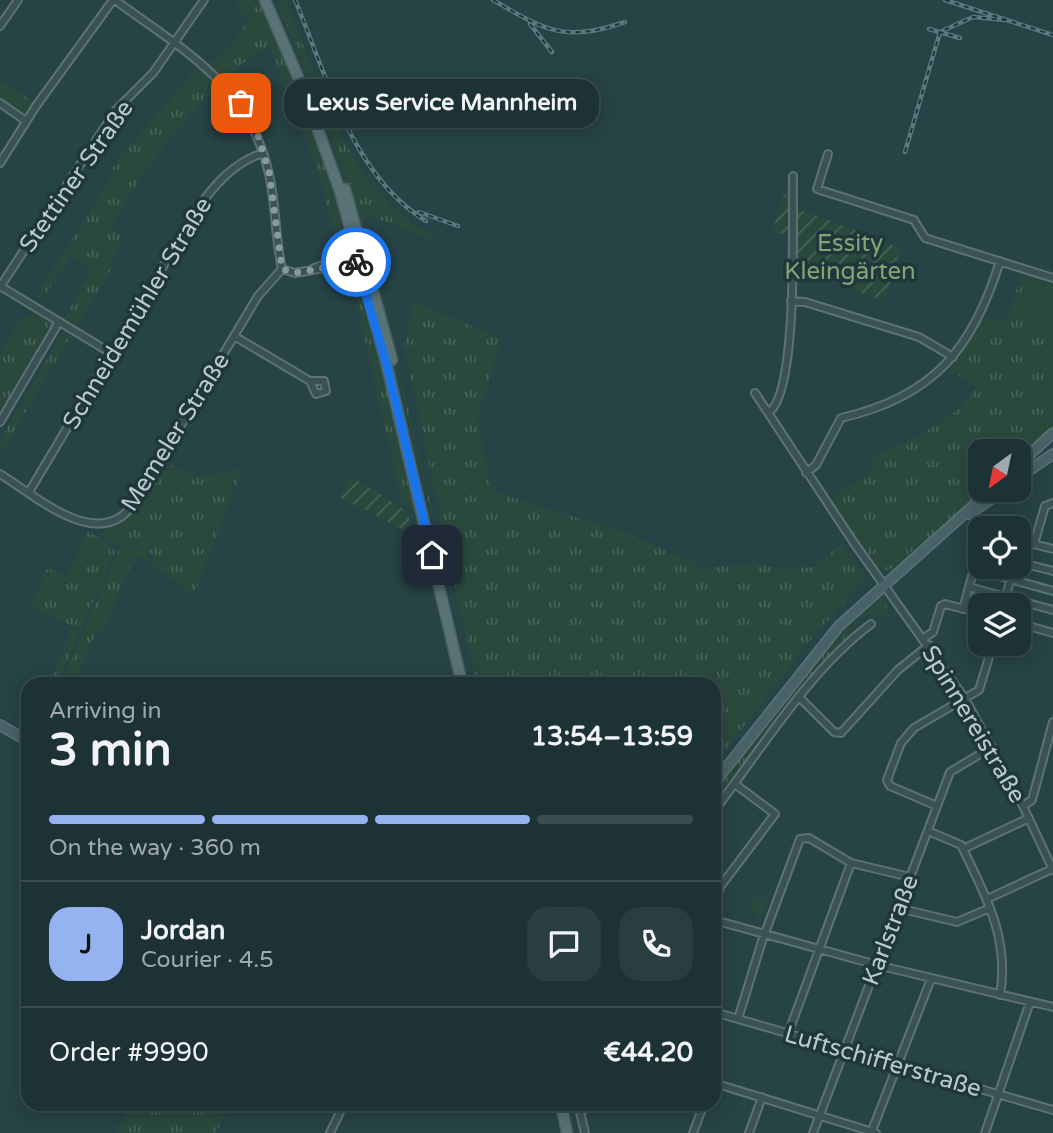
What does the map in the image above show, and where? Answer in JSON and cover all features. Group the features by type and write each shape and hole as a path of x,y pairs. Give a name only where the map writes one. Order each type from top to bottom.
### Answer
{"main road":[{"path":"265,0 330,159 360,257 460,677"},
{"path":"272,0 323,123 360,257 466,677"},
{"path":"1031,457 1053,433"},
{"path":"1031,463 1053,452"},
{"path":"1031,466 1053,460"},
{"path":"721,774 839,626 979,502"},
{"path":"962,518 986,502"},
{"path":"0,724 21,737"},
{"path":"562,1111 567,1133"},
{"path":"568,1111 573,1133"}],"street":[{"path":"0,26 18,0"},
{"path":"0,163 26,121 114,0 228,87 248,115 263,153 275,208 282,269 295,273 360,257"},
{"name":"Stettiner Straße","path":"0,286 116,110 153,73 204,0"},
{"path":"0,103 26,121"},
{"name":"Schneidemühler Straße","path":"29,492 209,191 251,156 263,153"},
{"path":"828,154 817,189 914,220 925,238 1053,278"},
{"path":"768,413 778,405 786,370 791,301 793,176"},
{"path":"340,258 351,234"},
{"path":"312,270 340,258 360,257"},
{"path":"806,472 816,465 841,418 898,400 929,380 953,357 979,320 1000,261"},
{"name":"Memeler Straße","path":"0,474 88,524 105,525 122,518 142,492 258,296 282,269"},
{"path":"0,286 111,353"},
{"path":"791,301 805,302 919,337 953,357"},
{"path":"0,422 58,322"},
{"path":"234,336 310,381"},
{"name":"Spinnereistraße","path":"755,393 883,585 927,642 965,699 1023,806 1053,869"},
{"path":"1034,544 1045,506 1053,503"},
{"path":"1031,543 1053,550"},
{"path":"1031,565 1053,571"},
{"path":"963,609 971,579"},
{"path":"1007,593 1011,579 1053,591"},
{"path":"969,587 991,593"},
{"path":"800,698 834,732 841,733 927,642 941,606 945,604 968,610"},
{"path":"1031,604 1053,610"},
{"path":"721,802 800,698 852,638 871,624"},
{"path":"1031,627 1053,633"},
{"path":"937,806 890,786 887,780 906,736 923,721 979,690 989,656"},
{"path":"1023,806 1032,800 1053,724"},
{"name":"Karlstraße","path":"813,1133 950,772 992,747"},
{"path":"721,886 775,814 735,784"},
{"path":"963,849 1029,818"},
{"path":"928,831 958,843 987,899 1003,951 1000,995"},
{"path":"738,1019 764,934 800,839 809,838 851,863 910,877"},
{"path":"788,1034 851,863"},
{"path":"987,899 1053,869"},
{"path":"898,908 957,922 990,908"},
{"path":"721,921 931,979 1053,1007"},
{"path":"721,1085 873,1132 931,979"},
{"path":"985,1133 1030,1002"},
{"name":"Luftschifferstraße","path":"721,1014 844,1052 1053,1110"},
{"path":"748,1133 762,1097"},
{"path":"330,1133 341,1111"},
{"path":"580,1111 585,1133"},
{"path":"693,1133 701,1111"}],"green space":[{"path":"240,0 261,0 301,92 333,182 344,245 338,240 314,162 269,47 247,60 202,102 179,127 139,181 110,228 124,238 109,264 113,267 76,326 64,319 92,269 71,256 42,300 36,296 111,178 113,179 109,173 119,158 197,66 204,72 241,32 248,17 235,8"},
{"path":"276,0 285,0 340,133 358,164 379,193 404,217 433,236 431,239 363,213 363,228 471,677 361,228 325,119"},
{"path":"0,81 35,103 28,113 23,115 0,100"},
{"name":"Essity Kleingärten","path":"790,194 790,234 771,234 784,195"},
{"name":"Essity Kleingärten","path":"794,207 901,248 884,302 794,266"},
{"path":"344,269 355,274 360,284 383,363 457,677 417,514 402,504 350,272 307,278"},
{"path":"1023,271 1053,280 1053,429 1031,448 1031,439 968,439 968,502 972,502 891,569 883,571 876,566 830,500 872,470 871,457 943,421 967,400 977,388 948,369 984,317 1005,323"},
{"path":"1029,276 1053,284 1053,325 1018,314"},
{"path":"414,302 502,339 477,419 492,491 634,536 687,561 697,561 698,568 760,564 782,569 813,567 842,544 867,578 816,633 721,756 721,677 475,677 454,585 466,583 461,576 453,577 404,346"},
{"path":"32,312 53,325 0,414 0,352 23,316 27,319"},
{"path":"63,332 80,340 70,338 0,455 0,440"},
{"path":"164,461 196,478 243,468 194,595 152,565 153,554 149,553 147,561 136,554 102,634 96,632 77,677 64,677 120,548 102,536 106,530 126,520 147,492"},
{"path":"349,475 407,511 414,535 339,497"},
{"path":"88,531 112,546 115,552 60,677 52,677 73,626 31,607 47,568 67,576"},
{"path":"883,596 889,612 884,617 871,614 862,618 721,797 721,779 817,657"},
{"path":"754,896 767,900 760,918 751,911"},
{"path":"128,1111 227,1111 216,1133 116,1133"}],"railway":[{"path":"295,0 331,91 360,151 400,202 426,221"},
{"path":"493,0 541,26 555,30 586,32 625,22"},
{"path":"945,0 1053,35"},
{"path":"905,152 940,32 973,17 1005,20"},
{"path":"530,24 552,52"},
{"path":"929,29 960,38"},
{"path":"419,212 458,226"}],"way so far":[{"path":"241,103 257,133 269,172 282,269 295,273 356,262"}],"place":[{"name":"Lexus Service Mannheim","path":"241,103"}],"route":[{"path":"356,262 386,362 432,555"}]}
